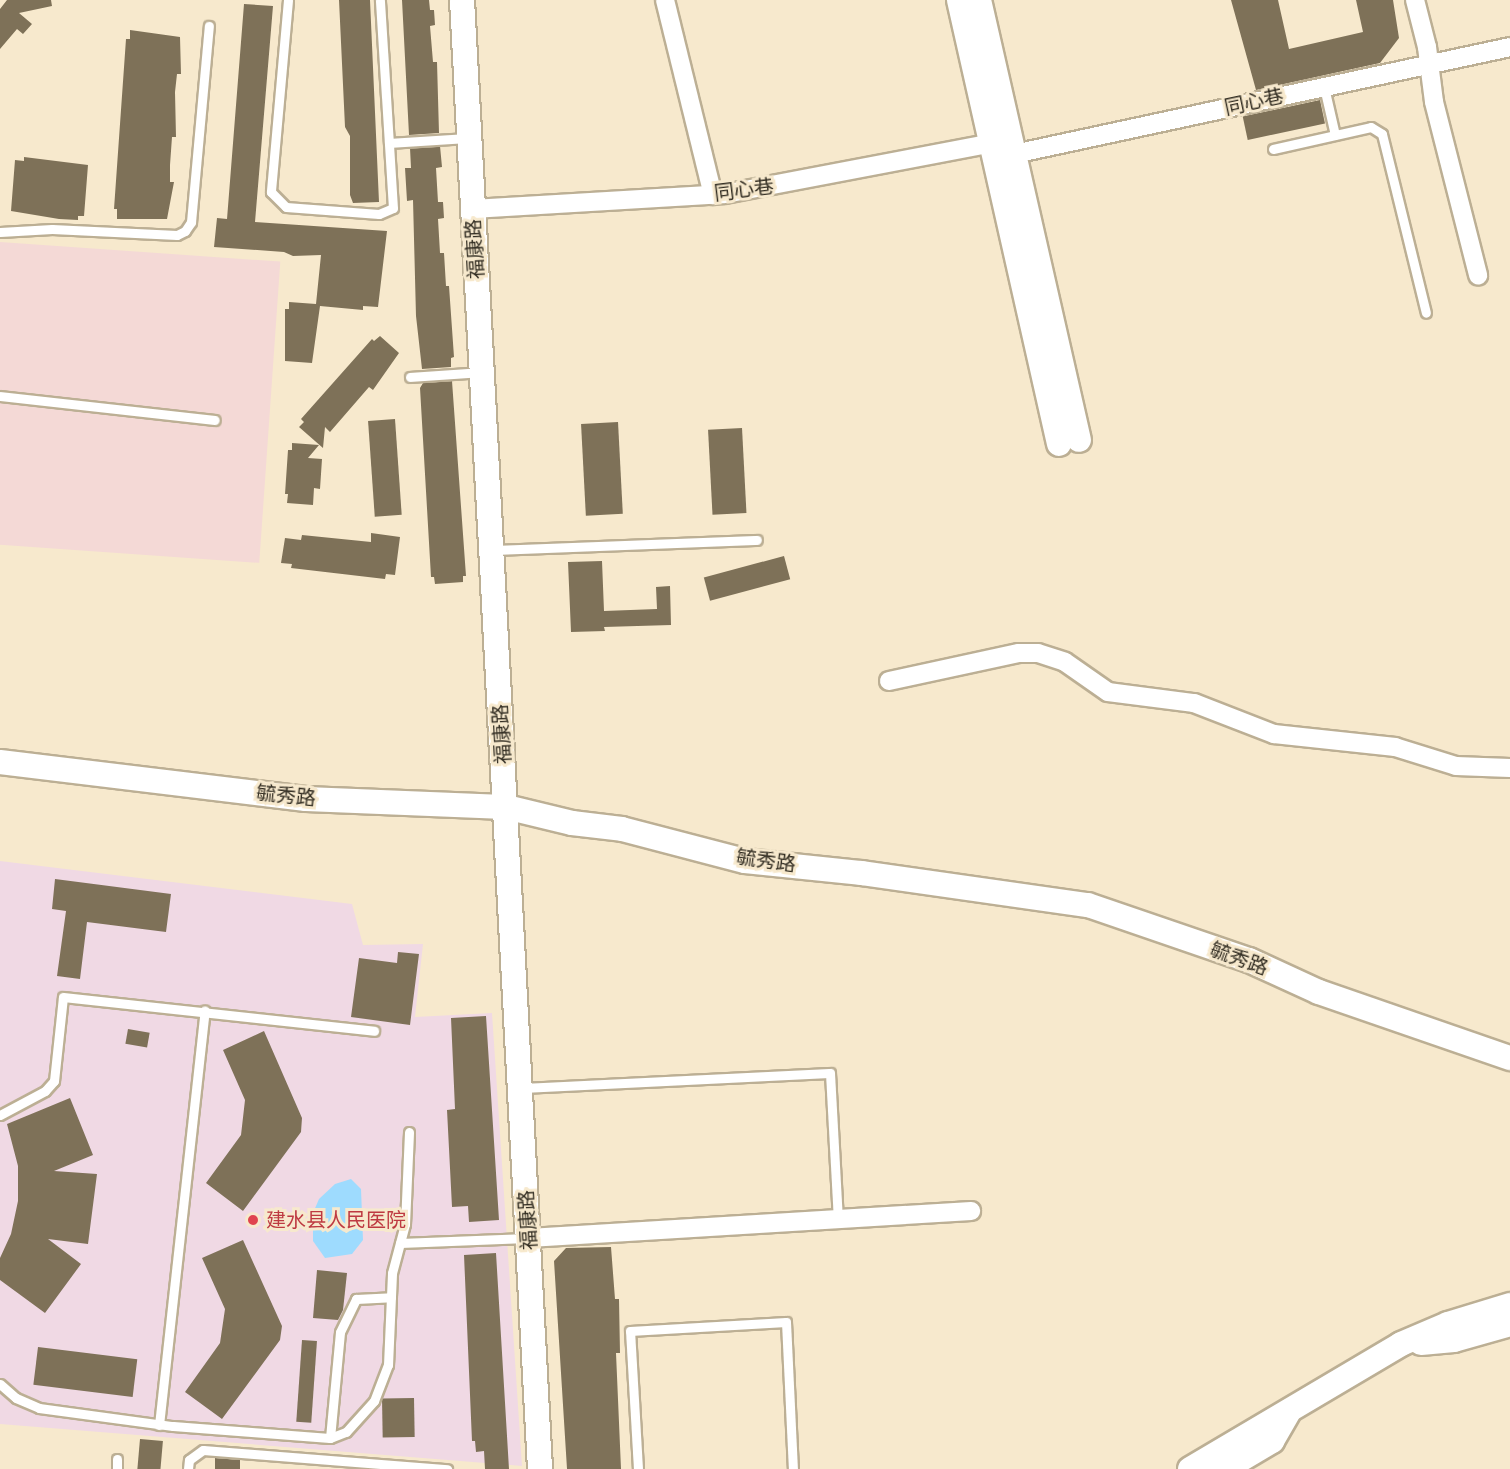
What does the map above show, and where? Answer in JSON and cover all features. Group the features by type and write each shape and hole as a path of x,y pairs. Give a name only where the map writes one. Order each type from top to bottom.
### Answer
{"street":[{"name":"福康路","path":"462,0 522,1088 540,1469"},
{"path":"665,0 713,195"},
{"path":"959,0 1005,145"},
{"path":"979,0 1005,145 1069,442"},
{"path":"1415,0 1430,64 1434,102 1479,275"},
{"name":"同心巷","path":"473,209 713,195 772,188 1324,87 1510,46"},
{"path":"889,681 1019,653 1038,653 1065,662 1108,692 1194,703 1275,734 1395,747 1456,766 1510,768"},
{"name":"毓秀路","path":"0,762 306,799 506,807 572,823 622,829 745,861 1088,905 1249,960 1319,992 1510,1058"},
{"path":"529,1238 971,1211"},
{"path":"1190,1469 1401,1344 1448,1324 1510,1305"},
{"path":"1401,1344 1454,1340 1510,1324"},
{"path":"1226,1469 1272,1442 1290,1411"}],"lane":[{"path":"288,0 271,192 276,200 286,207 379,214 393,208 380,0"},
{"path":"0,232 52,230 177,235 185,231 191,222 209,26"},
{"path":"1324,87 1335,135"},
{"path":"1273,149 1371,127 1382,134 1426,313"},
{"path":"388,143 469,138"},
{"path":"410,377 482,372"},
{"path":"0,396 215,420"},
{"path":"492,550 757,540"},
{"path":"0,1115 45,1091 54,1081 63,998 205,1011 374,1031"},
{"path":"159,1425 205,1011"},
{"path":"522,1088 830,1074 838,1219"},
{"path":"0,1384 16,1398 39,1408 159,1425 330,1438 353,1427 381,1387 388,1365 391,1297 405,1224 409,1132"},
{"path":"400,1243 529,1238"},
{"path":"330,1438 340,1332 356,1299 391,1297"},
{"path":"638,1469 630,1331 786,1322 793,1469"},
{"path":"188,1469 189,1460 203,1450 447,1469"},
{"path":"117,1459 117,1469"}],"shaded area":[{"path":"0,242 280,262 259,563 0,545"},
{"name":"建水县人民医院","path":"0,861 352,904 363,945 423,944 415,1017 492,1013 522,1466 0,1424"}],"water":[{"path":"351,1179 361,1189 363,1240 352,1254 325,1258 313,1241 313,1213 319,1199 335,1184"}],"building":[{"path":"7,0 51,0 52,6 19,13 32,24 23,34 17,29 0,49 0,9"},
{"path":"339,0 370,0 379,202 353,203 350,195 350,136 345,127"},
{"path":"402,0 429,0 430,10 434,10 435,25 430,26 433,62 437,62 439,133 409,135"},
{"path":"1231,0 1278,0 1289,49 1363,32 1356,0 1393,0 1399,38 1380,63 1256,90"},
{"path":"244,4 273,6 255,222 387,231 378,307 363,306 363,310 320,306 312,363 285,361 285,309 289,309 289,302 316,304 321,255 293,256 284,252 214,247 217,218 227,219"},
{"path":"130,30 180,37 181,74 177,74 176,137 172,137 170,165 170,182 174,182 167,219 117,219 117,209 114,209 126,39 130,39"},
{"path":"1320,100 1325,123 1248,140 1243,116"},
{"path":"440,146 442,167 436,168 438,202 443,202 444,218 438,219 440,253 444,253 446,286 449,286 454,357 451,358 451,367 422,369 416,316 413,200 407,201 405,168 411,168 410,148"},
{"path":"24,157 88,165 84,216 78,216 78,220 59,219 11,211 15,160 24,161"},
{"path":"380,336 399,353 373,390 369,387 330,432 325,427 323,448 299,427 304,422 301,419 372,339 374,341"},
{"path":"452,381 466,576 463,576 463,582 435,584 434,577 431,577 420,388 423,383"},
{"path":"395,419 402,515 375,517 368,421"},
{"path":"618,422 623,514 586,516 581,424"},
{"path":"742,428 746,513 712,515 708,430"},
{"path":"292,443 319,445 308,458 322,459 320,489 314,488 313,505 287,503 288,494 285,494 288,450 292,450"},
{"path":"371,533 400,537 395,575 386,574 385,579 291,568 292,564 281,563 285,538 301,540 302,535 371,542"},
{"path":"784,556 790,579 710,601 704,577"},
{"path":"602,561 604,611 657,609 656,587 670,586 671,625 604,627 605,631 571,632 568,562"},
{"path":"55,879 171,894 166,932 87,922 80,979 57,976 66,911 52,909"},
{"path":"398,952 419,954 410,1025 351,1017 359,958 397,963"},
{"path":"486,1016 499,1220 469,1222 468,1206 452,1207 447,1110 455,1109 451,1018"},
{"path":"128,1029 150,1033 147,1048 125,1044"},
{"path":"264,1031 302,1118 301,1132 243,1211 206,1183 241,1135 245,1100 223,1050"},
{"path":"70,1098 93,1155 54,1171 97,1174 88,1244 48,1239 81,1264 45,1313 0,1280 0,1258 11,1234 18,1201 18,1166 7,1124"},
{"path":"243,1240 282,1326 280,1340 222,1419 185,1392 220,1343 225,1309 202,1258"},
{"path":"611,1247 615,1299 619,1299 620,1353 616,1353 621,1469 567,1469 554,1261 566,1248"},
{"path":"496,1253 509,1469 485,1469 484,1451 476,1452 475,1441 472,1441 464,1255"},
{"path":"317,1270 347,1273 343,1310 338,1320 313,1318"},
{"path":"302,1340 317,1341 311,1423 296,1422"},
{"path":"38,1347 137,1359 133,1397 33,1385"},
{"path":"414,1398 415,1437 383,1438 382,1399"},
{"path":"140,1439 163,1441 160,1469 137,1469"},
{"path":"215,1458 240,1460 240,1469 215,1469"}],"place":[{"name":"建水县人民医院","path":"253,1220"}]}
